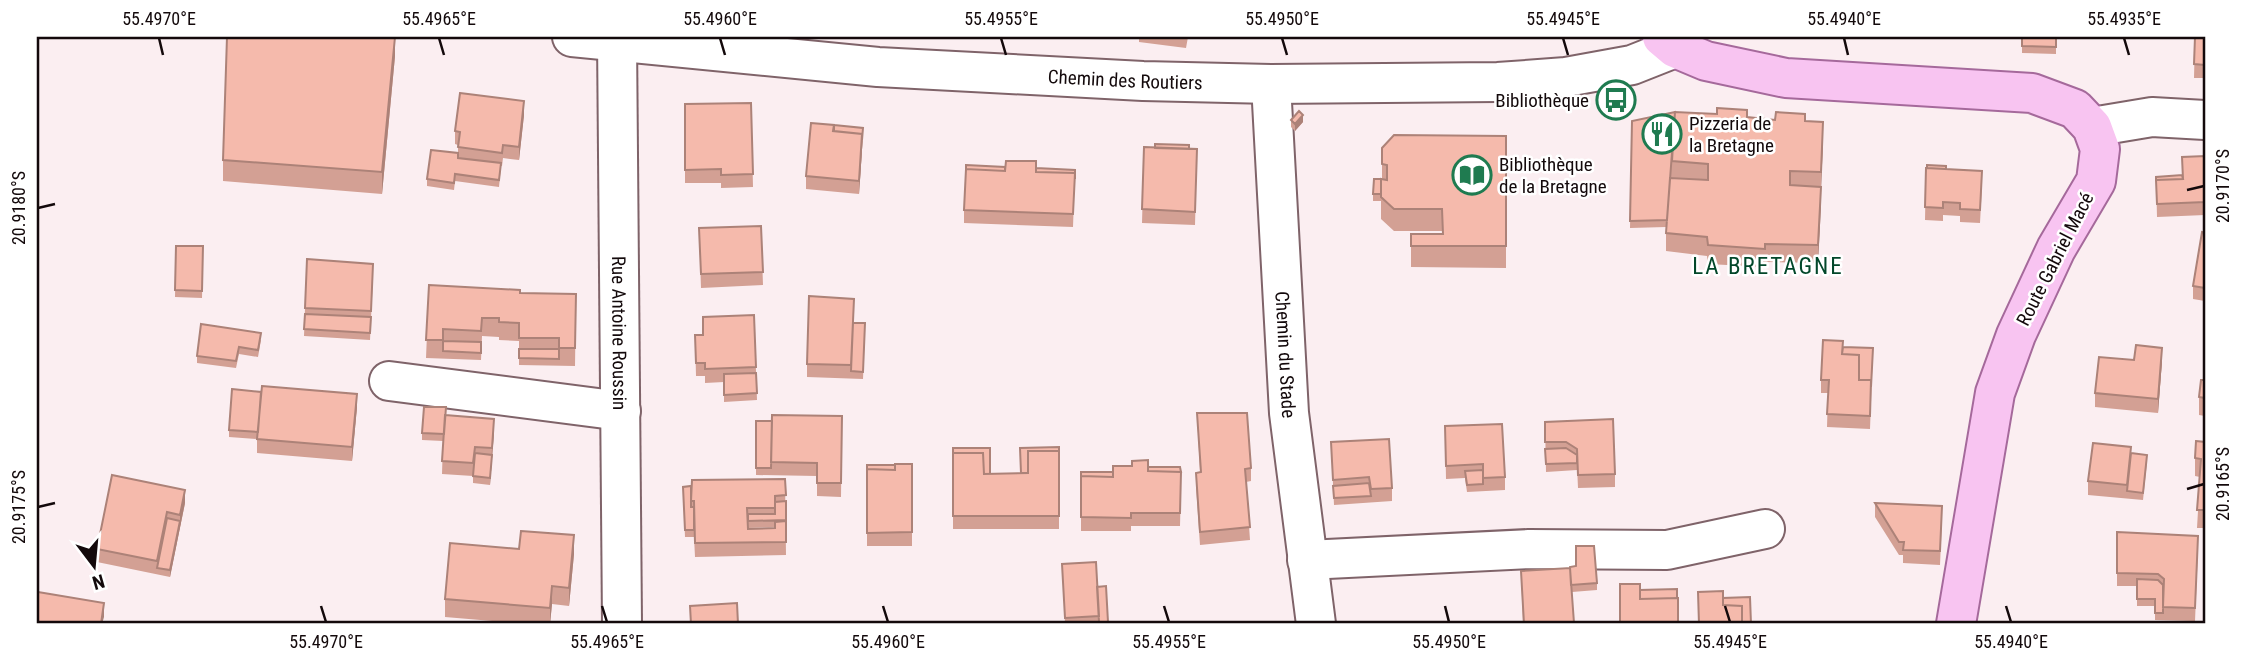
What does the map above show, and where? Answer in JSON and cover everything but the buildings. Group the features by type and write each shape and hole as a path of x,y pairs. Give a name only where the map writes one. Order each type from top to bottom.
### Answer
{"main road":[{"path":"1669,42 1706,61 1786,78 2032,93 2075,109 2092,127"},
{"name":"Route Gabriel Macé","path":"1956,624 1995,393 2016,335 2056,249 2096,181 2100,149 2092,127"}],"street":[{"name":"Chemin des Routiers","path":"572,37 616,39 878,68 1143,81 1271,84 1498,82 1566,77 1632,65 1669,42"},
{"name":"Rue Antoine Roussin","path":"616,39 622,624"},
{"name":"Chemin du Stade","path":"1271,84 1289,413 1316,624"},
{"path":"2092,127 2152,117 2205,120"},
{"path":"389,381 621,411"},
{"path":"1307,560 1529,549 1667,550 1765,529"}],"place":[{"name":"Bibliothèque","path":"1616,100"},
{"name":"Pizzeria de la Bretagne","path":"1662,134"},
{"name":"Bibliothèque de la Bretagne","path":"1472,175"}],"district":[{"name":"LA BRETAGNE","path":"1768,266"}]}
